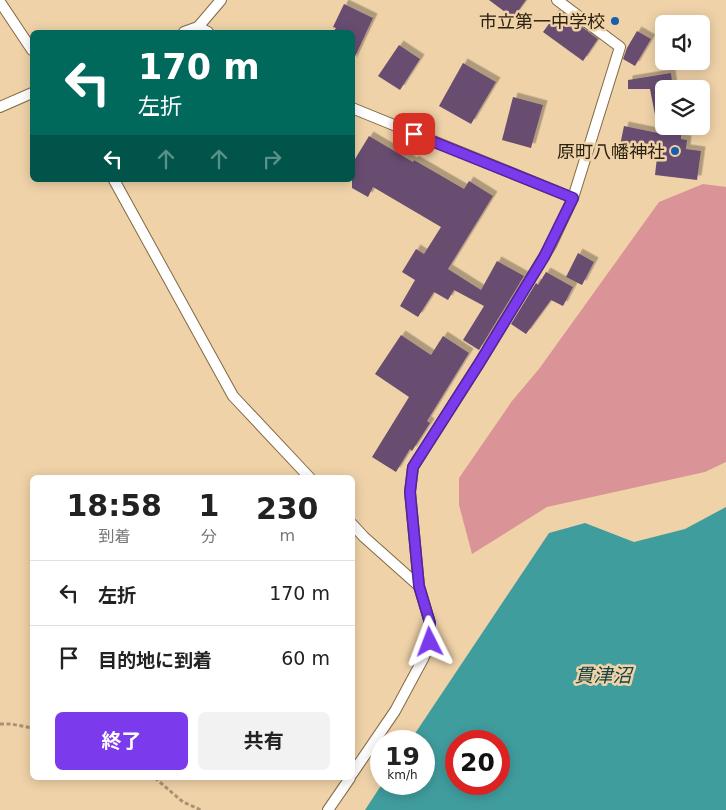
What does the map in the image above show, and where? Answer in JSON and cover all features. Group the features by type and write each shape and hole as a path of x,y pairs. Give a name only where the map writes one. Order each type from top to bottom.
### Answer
{"lane":[{"path":"190,30 198,27 221,0"},
{"path":"355,770 395,711 430,642 430,623 419,586 410,492 413,467 552,245 573,198 620,47 557,0"},
{"path":"0,2 30,47"},
{"path":"198,27 204,30"},
{"path":"0,107 30,94"},
{"path":"355,109 573,198"},
{"path":"115,182 233,396 307,475"},
{"path":"355,527 419,586"},
{"path":"328,810 349,780"}],"path":[{"path":"0,724 30,728"},
{"path":"157,780 183,802 201,810"}],"shaded area":[{"path":"703,184 726,187 726,462 705,472 547,507 472,554 459,505 459,478 512,401 539,369 659,202"}],"water":[{"name":"貫津沼","path":"726,507 726,810 365,810 375,795 435,795 435,730 417,730 549,533 585,523 634,542 685,529"}],"building":[{"path":"489,0 526,0 513,18"},
{"path":"344,4 373,18 355,57 355,30 334,30 336,28 333,27"},
{"path":"559,10 598,39 583,61 543,32"},
{"path":"637,31 651,39 635,66 623,59"},
{"path":"399,45 420,59 400,90 378,76"},
{"path":"463,63 496,82 471,124 439,106"},
{"path":"671,73 672,80 655,80 655,115 650,89 628,89 628,80"},
{"path":"513,97 543,105 531,148 502,140"},
{"path":"624,126 655,132 655,135 681,135 681,139 687,140 686,149 701,151 697,180 655,175 657,157 619,150"},
{"path":"369,136 464,189 469,181 493,196 448,269 481,290 497,261 524,276 479,350 463,340 484,306 454,290 448,300 434,292 418,317 400,306 415,280 402,272 416,249 424,254 441,227 373,187 368,197 352,188 352,182 355,182 355,159"},
{"path":"578,253 594,262 582,285 566,277"},
{"path":"546,272 573,287 563,306 551,300 526,334 511,324 536,283 538,285"},
{"path":"401,335 431,355 443,336 469,353 427,421 430,423 412,451 410,449 396,472 372,457 409,397 375,374"}],"place":[{"name":"市立第一中学校","path":"615,21"},
{"name":"原町八幡神社","path":"675,151"}],"route":[{"path":"414,134 573,198 552,245 413,467 410,492 419,586 430,623 430,642"}]}
